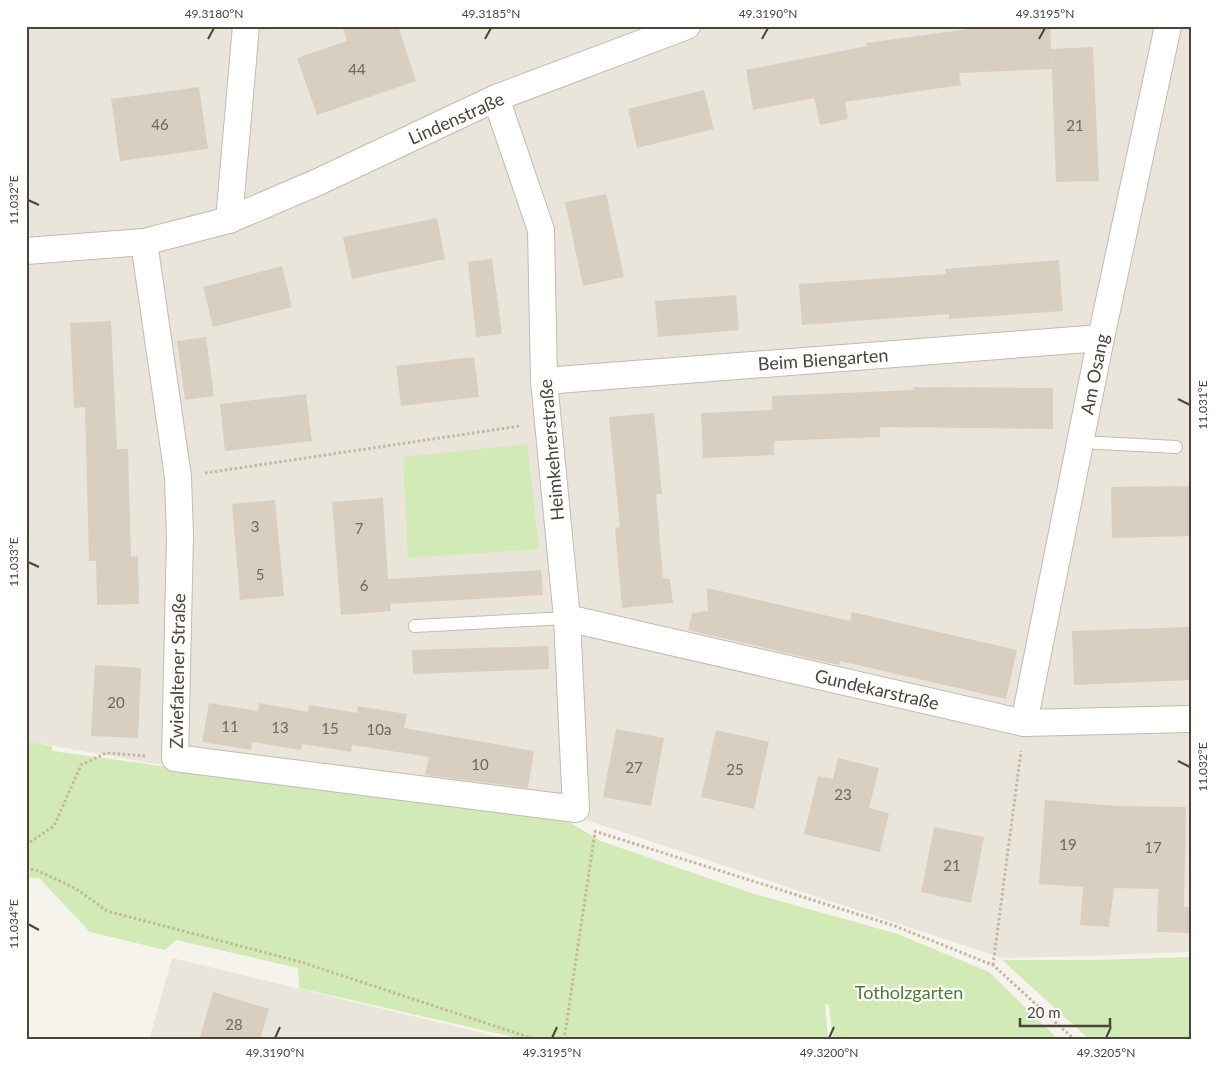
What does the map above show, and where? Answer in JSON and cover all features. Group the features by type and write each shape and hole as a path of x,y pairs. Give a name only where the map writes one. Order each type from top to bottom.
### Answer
{"street":[{"path":"229,220 246,26"},
{"name":"Lindenstraße","path":"26,251 144,242 229,220 318,182 496,98 687,26"},
{"name":"Am Osang","path":"1024,723 1101,338 1168,26"},
{"name":"Heimkehrerstraße","path":"496,98 541,230 544,381 568,618 576,809"},
{"name":"Zwiefaltener Straße","path":"144,242 178,478 180,536 176,758 576,809"},
{"name":"Beim Biengarten","path":"544,381 1101,338"},
{"name":"Gundekarstraße","path":"568,618 1024,723 1191,719"}],"lane":[{"path":"1080,442 1176,446"},
{"path":"415,626 568,618"}],"path":[{"path":"178,478 548,422"},
{"path":"993,965 1024,723"},
{"path":"26,845 54,826 81,765 106,753 176,758"},
{"path":"576,809 595,832 895,926 993,965 1075,1040"},
{"path":"564,1040 595,832"},
{"path":"26,869 36,870 75,888 107,911 301,962 537,1040"}],"shaded area":[{"path":"26,26 41,26 53,30 55,26 1191,26 1191,952 1002,958 580,818 151,763 26,741"},
{"path":"172,958 511,1040 149,1040"}],"green space":[{"path":"527,444 539,549 408,558 403,457"},
{"name":"Totholzgarten","path":"26,741 52,746 52,751 569,822 601,841 751,893 898,934 989,972 1059,1040 833,1040 829,1005 825,1004 828,1040 526,1040 299,988 298,968 176,940 165,950 90,932 39,878 26,878"},
{"path":"1191,957 1191,1040 1090,1040 1002,960 1091,960"}],"building":[{"path":"342,26 398,26 416,81 317,115 297,58 347,41"},
{"path":"1050,26 1052,69 959,73 961,85 845,102 848,119 820,125 814,98 753,110 746,70 867,46 866,43 968,29"},
{"path":"1093,47 1099,181 1056,182 1051,49"},
{"path":"199,87 208,149 120,161 111,99"},
{"path":"704,90 714,129 637,148 628,109"},
{"path":"606,194 624,277 583,286 565,202"},
{"path":"437,218 445,259 352,279 343,237"},
{"path":"492,259 502,334 476,337 468,262"},
{"path":"1059,260 1063,311 949,319 949,314 802,325 799,284 946,274 945,269"},
{"path":"282,266 292,307 213,327 203,287"},
{"path":"736,295 739,330 658,337 655,301"},
{"path":"111,321 117,449 128,449 131,557 138,556 139,604 97,605 96,561 89,561 85,407 74,408 70,323"},
{"path":"206,337 214,396 185,400 177,341"},
{"path":"474,357 479,397 401,406 396,366"},
{"path":"914,387 1053,388 1053,429 880,427 880,437 774,441 774,455 703,458 701,413 772,410 772,396 914,390"},
{"path":"306,394 312,441 225,451 220,404"},
{"path":"654,413 662,494 656,494 663,578 670,579 673,603 622,608 615,528 620,527 609,417"},
{"path":"1191,486 1191,536 1112,538 1111,487"},
{"path":"383,498 388,579 541,570 543,595 390,604 391,611 341,615 332,502"},
{"path":"275,500 284,596 240,600 232,504"},
{"path":"707,588 850,621 852,612 1017,650 1006,699 840,661 839,665 688,630 692,613 708,611"},
{"path":"1191,627 1191,680 1074,685 1072,631"},
{"path":"548,646 549,669 413,674 412,650"},
{"path":"95,665 141,668 138,738 91,736"},
{"path":"209,703 258,711 259,703 308,712 309,705 357,713 358,706 407,714 404,728 534,751 528,788 425,775 429,757 352,745 351,752 302,744 301,750 252,742 251,750 202,742"},
{"path":"616,729 664,738 651,806 603,797"},
{"path":"716,730 769,742 754,809 701,797"},
{"path":"838,758 879,768 869,808 889,813 880,852 804,834 818,776 833,779"},
{"path":"1045,800 1119,806 1186,807 1184,907 1191,907 1191,933 1157,932 1158,889 1114,888 1109,927 1080,925 1083,887 1039,884"},
{"path":"934,827 984,837 971,903 921,892"},
{"path":"213,992 269,1009 260,1040 199,1040"}]}
